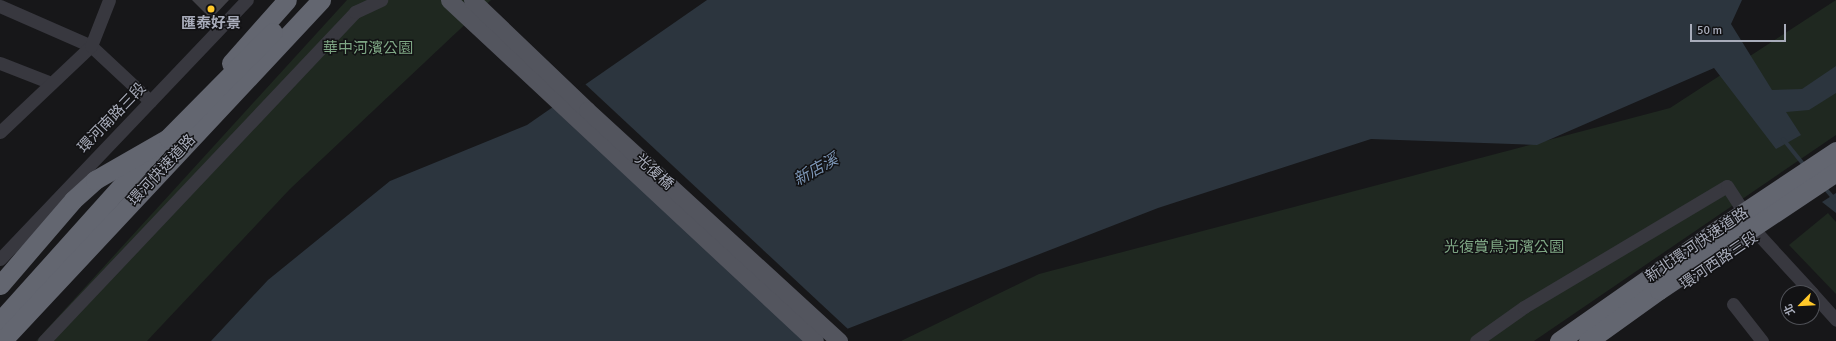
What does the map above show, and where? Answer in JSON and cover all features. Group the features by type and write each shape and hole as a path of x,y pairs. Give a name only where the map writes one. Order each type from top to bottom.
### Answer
{"highway":[{"name":"環河快速道路","path":"0,321 287,0"},
{"path":"0,285 73,200 95,180 154,146 177,130 303,0"},
{"name":"環河快速道路","path":"2,341 322,0"},
{"name":"新北環河快速道路","path":"1559,341 1716,231 1836,151"},
{"name":"新北環河快速道路","path":"1588,341 1659,290 1836,172"}],"main road":[{"name":"光復橋","path":"449,0 815,341"},
{"name":"光復橋","path":"472,0 587,110 839,341"},
{"name":"環河西路三段","path":"1570,341 1836,161"},
{"name":"環河西路三段","path":"1603,341 1836,182"}],"street":[{"path":"1,130 91,46 109,0"},
{"name":"環河南路三段","path":"0,259 247,0"},
{"path":"44,341 355,12 381,0"},
{"path":"0,6 91,46 150,101"},
{"path":"0,63 51,83"},
{"path":"1476,341 1524,307 1728,186 1747,220 1805,285"},
{"path":"1820,302 1836,320"},
{"path":"1733,304 1762,341"}],"green space":[{"name":"華中河濱公園","path":"347,0 491,0 290,189 147,341 36,341"},
{"name":"光復賞鳥河濱公園","path":"1836,0 1836,135 1534,341 901,341 1039,274 1670,108"},
{"path":"1828,213 1836,222 1836,294 1789,245"}],"water":[{"name":"新店溪","path":"707,0 1742,0 1731,24 1772,90 1802,89 1836,66 1836,93 1809,110 1786,112 1801,135 1776,149 1714,68 1537,145 1371,139 1158,208 816,341 211,341 268,280 390,181 527,125"},
{"path":"1836,193 1836,213 1822,202"}],"pier":[{"path":"584,83 849,330 822,341 551,106"}],"building":[{"name":"匯泰好景","path":"192,0 229,0 211,19"}],"waterway":[{"path":"1783,139 1805,166"},
{"path":"1823,186 1836,201"}],"place":[{"name":"匯泰好景","path":"211,9"}]}
